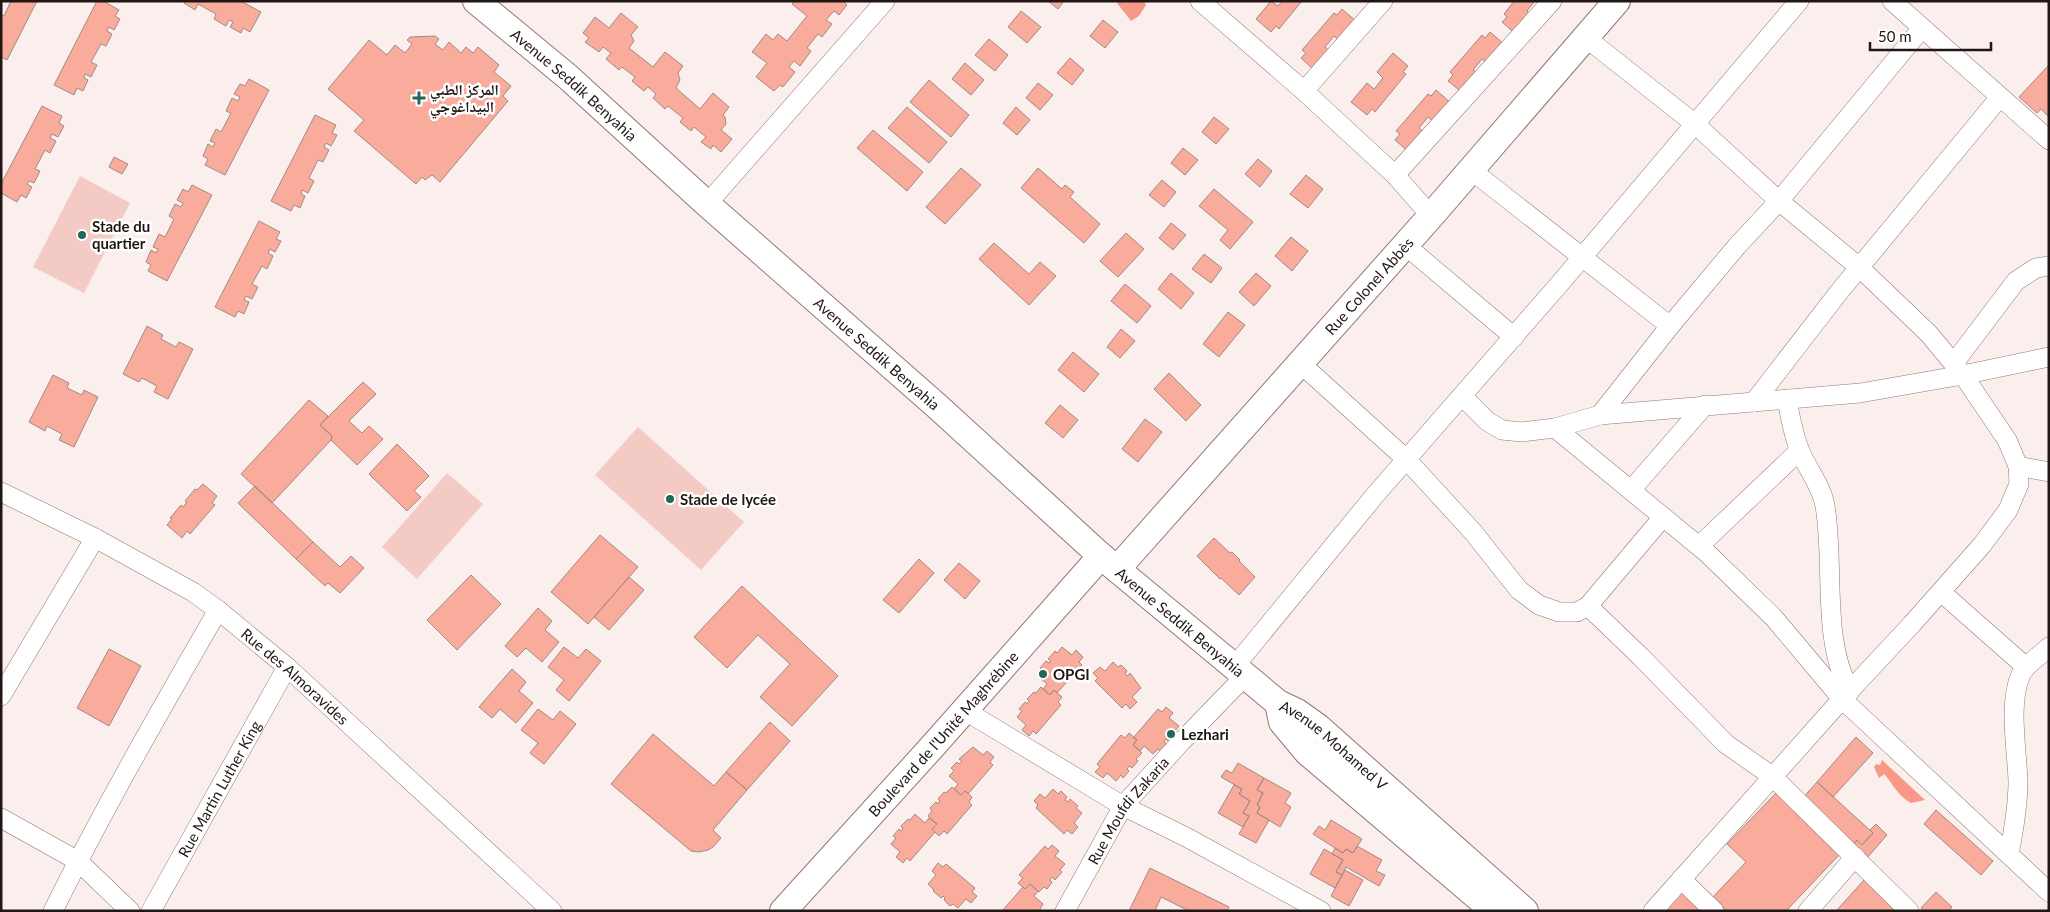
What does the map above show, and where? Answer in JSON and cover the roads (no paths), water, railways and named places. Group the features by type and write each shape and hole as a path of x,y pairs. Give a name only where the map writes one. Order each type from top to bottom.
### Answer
{"street":[{"name":"Avenue Seddik Benyahia","path":"476,1 568,77 707,204 938,407 1109,562 1278,703"},
{"path":"707,204 885,1"},
{"path":"1200,1 1304,91 1395,175 1431,216"},
{"path":"1304,91 1383,1"},
{"path":"1395,175 1552,1"},
{"name":"Rue Colonel Abbès","path":"1109,562 1300,363 1431,216 1617,1"},
{"name":"Rue Moufdi Zakaria","path":"1065,911 1123,806 1181,742 1240,671 1406,459 1433,431 1582,258 1799,1"},
{"path":"1892,1 2049,140"},
{"path":"1600,415 1670,326 1737,246 1779,201 1922,28"},
{"path":"1585,38 1695,124 1779,201 1859,268 1929,334 1958,369 2007,440 2018,466 2019,484 2008,510 1982,545 1772,776 1653,911"},
{"path":"1754,402 1859,268 2000,97"},
{"path":"1470,170 1670,326"},
{"path":"1405,245 1514,337"},
{"path":"1958,369 2016,281 2036,268 2049,266"},
{"path":"1462,396 1487,421 1502,430 1522,432 1555,428 1600,415 1860,393 1958,369 2049,357"},
{"path":"1300,363 1406,459 1473,532 1519,590 1539,605 1559,612 1577,612 1588,606 1663,517"},
{"path":"1787,399 1799,451 1812,473 1825,504 1829,534 1834,643 1846,695"},
{"path":"1631,490 1705,405"},
{"path":"1555,428 1698,546 1768,613 1846,695 2049,892"},
{"path":"1698,546 1799,451"},
{"path":"2018,466 2049,472"},
{"name":"Rue des Almoravides","path":"1,492 95,538 193,592 218,610 287,667 552,911"},
{"path":"1,696 95,538"},
{"name":"Boulevard de l'Unité Maghrébine","path":"783,911 964,710 1109,562"},
{"path":"1941,592 2026,667"},
{"path":"1588,606 1726,744 1772,776 1909,911"},
{"path":"53,911 148,731 218,610"},
{"path":"2008,854 2017,817 2018,781 2014,736 2017,685 2026,667 2049,647"},
{"name":"Rue Martin Luther King","path":"151,911 287,667"},
{"name":"Avenue Mohamed V","path":"1278,703 1282,722 1307,752 1510,908"},
{"path":"964,710 1123,806 1186,837 1321,911"},
{"path":"1,818 78,861 130,911"},
{"path":"1808,911 1855,857"},
{"path":"1681,879 1714,911"}],"place":[{"name":"المركز الطبي البيداغوجي","path":"419,98"},
{"name":"Stade du quartier","path":"82,235"},
{"name":"Stade de lycée","path":"670,499"},
{"name":"OPGI","path":"1043,674"},
{"name":"Lezhari","path":"1171,734"}]}
